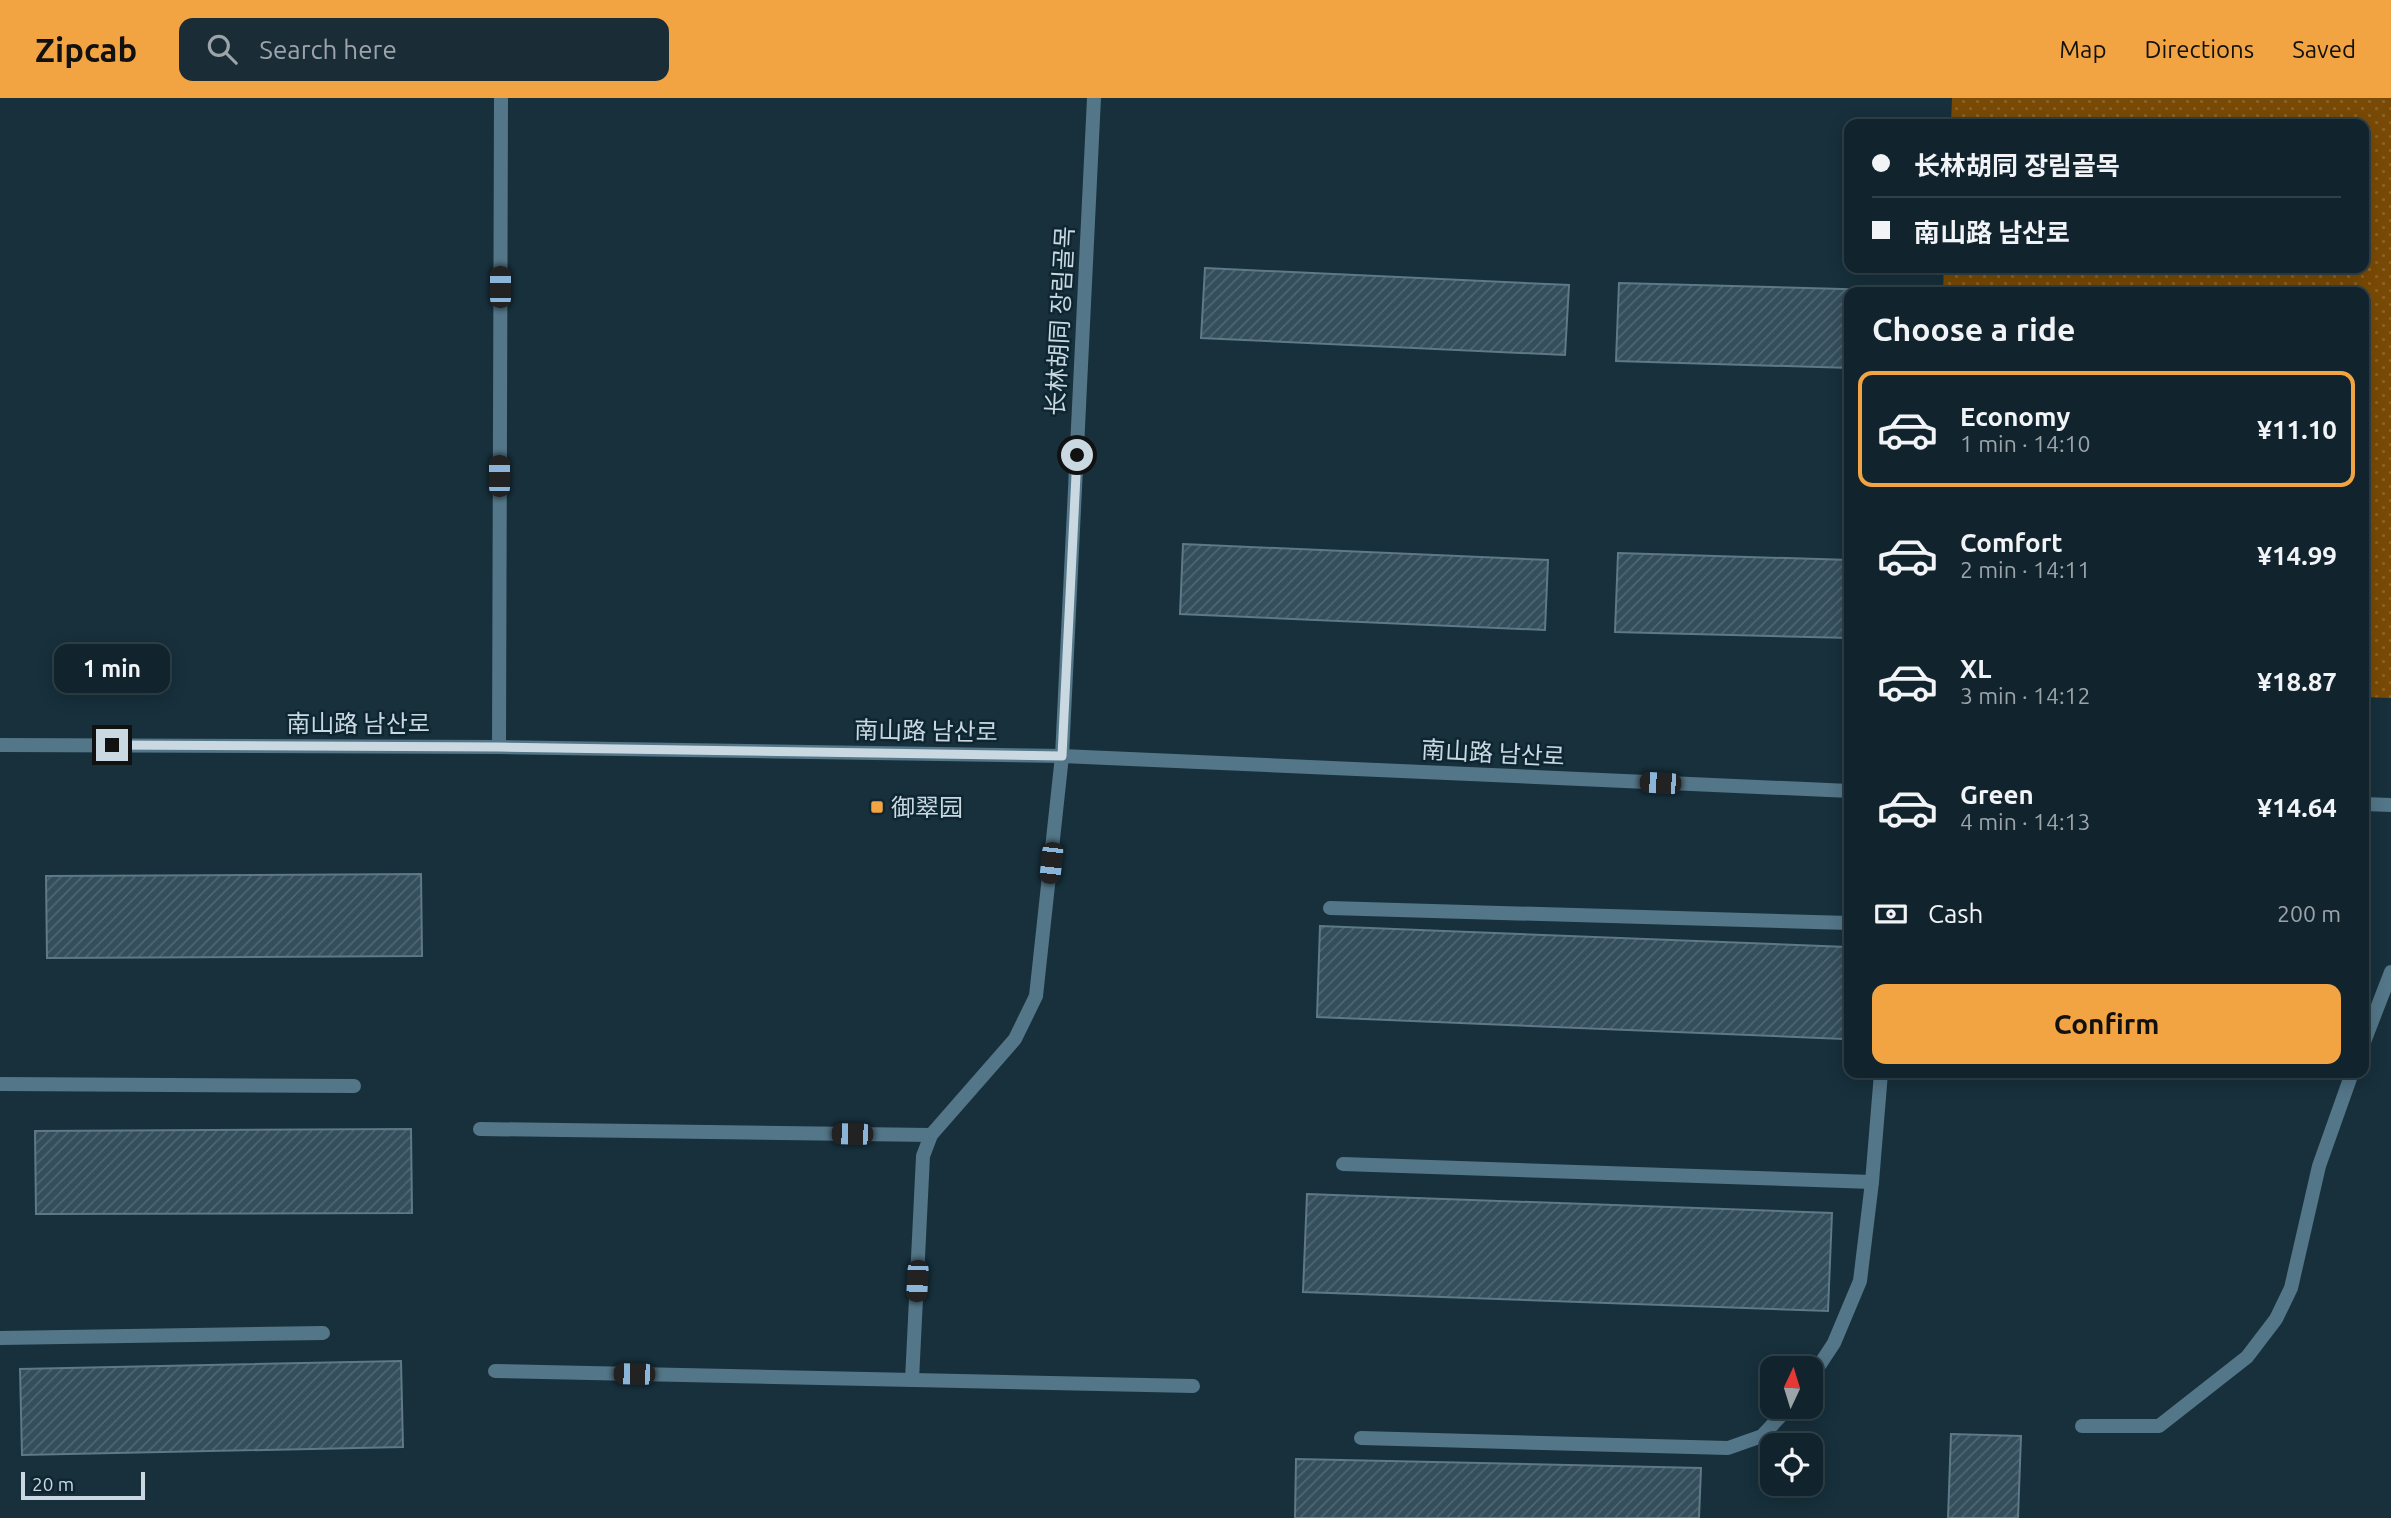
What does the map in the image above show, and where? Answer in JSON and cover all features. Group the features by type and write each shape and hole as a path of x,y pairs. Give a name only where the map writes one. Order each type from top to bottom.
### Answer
{"street":[{"path":"499,747 501,98"},
{"name":"长林胡同 장림골목","path":"931,1135 1015,1039 1037,996 1062,756 1094,98"},
{"name":"南山路 남산로","path":"0,745 499,747 1062,756 1844,791"},
{"path":"2369,804 2391,805"},
{"path":"1330,908 1844,923"},
{"path":"2369,1029 2391,972"},
{"path":"1824,1358 1834,1343 1860,1281 1881,1078"},
{"path":"2082,1426 2159,1426 2247,1357 2276,1319 2291,1288 2319,1166 2351,1078"},
{"path":"0,1084 354,1086"},
{"path":"480,1129 931,1135 923,1156 912,1380"},
{"path":"1343,1164 1872,1182"},
{"path":"0,1338 323,1333"},
{"path":"495,1371 1193,1386"},
{"path":"1361,1438 1728,1448 1762,1436 1778,1419"}],"shaded area":[{"path":"1952,98 2391,98 2391,698 2369,697 2369,287 1943,287 1944,273 2369,273 2369,119 1951,119"}],"building":[{"path":"1205,268 1569,285 1565,355 1201,338"},
{"path":"1619,283 1844,289 1844,368 1616,361"},
{"path":"1183,544 1548,560 1545,630 1180,614"},
{"path":"1618,553 1844,560 1844,638 1615,632"},
{"path":"421,874 422,956 47,958 46,876"},
{"path":"1320,926 1844,947 1843,1039 1317,1017"},
{"path":"411,1129 412,1213 36,1214 35,1131"},
{"path":"1307,1194 1832,1213 1828,1311 1303,1292"},
{"path":"401,1361 403,1447 22,1455 20,1369"},
{"path":"1951,1434 2021,1436 2018,1518 1948,1518"},
{"path":"1296,1459 1701,1468 1699,1518 1295,1518"}],"place":[{"name":"御翠园","path":"877,807"}],"route":[{"path":"112,745 499,747 1062,756 1077,455"}]}
